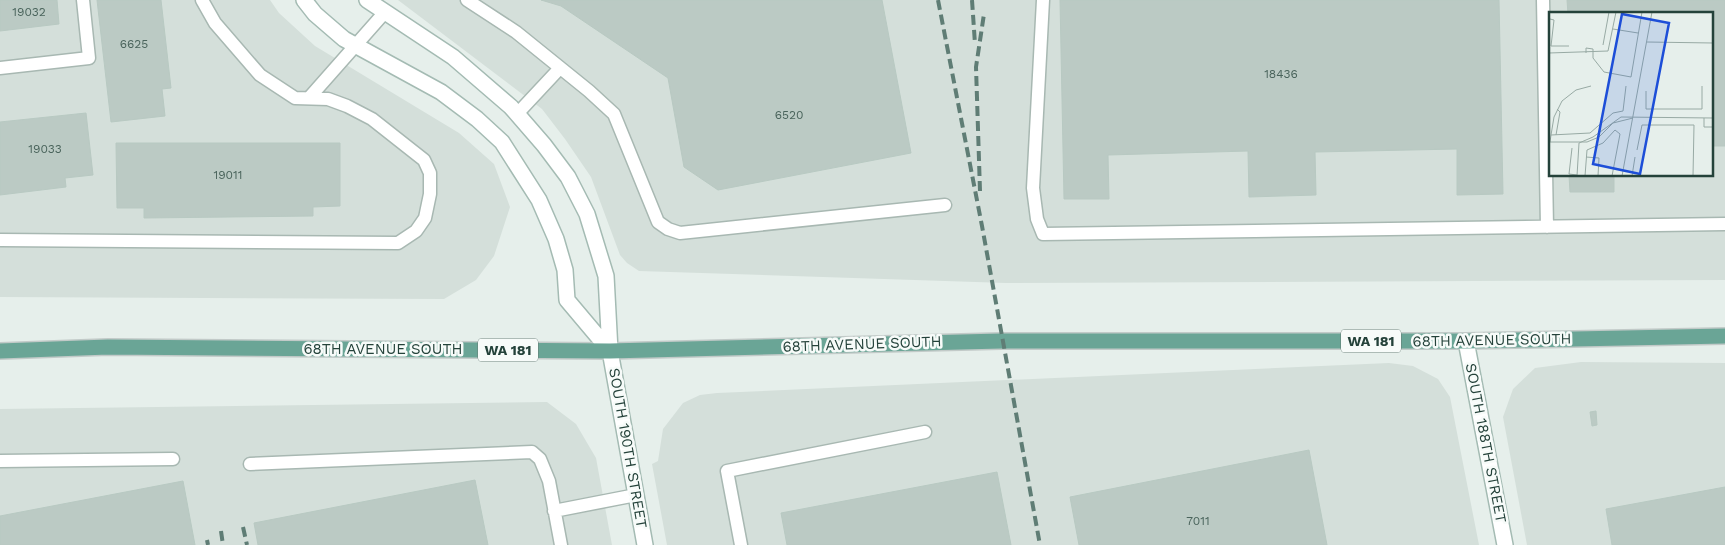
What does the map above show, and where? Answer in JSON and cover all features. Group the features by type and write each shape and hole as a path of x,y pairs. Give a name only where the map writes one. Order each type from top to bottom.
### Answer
{"main road":[{"name":"68TH AVENUE SOUTH","path":"0,351 108,347 610,351 1009,341 1466,341 1725,336"}],"street":[{"name":"SOUTH 190TH STREET","path":"304,0 315,14 344,40 441,92 477,119 502,142 540,200 556,239 565,270 567,300 610,351"},
{"name":"SOUTH 190TH STREET","path":"367,0 453,57 517,114 568,177 587,214 606,276 610,351 645,545"},
{"name":"SOUTH 188TH STREET","path":"1466,341 1505,545"}],"lane":[{"path":"0,68 89,58 83,0"},
{"path":"0,240 398,243 416,230 425,218 430,194 430,173 424,160 372,119 347,106 328,99 295,98 260,75 215,22 202,0"},
{"path":"467,0 516,32 589,91 614,114 658,222 668,229 680,233 945,205"},
{"path":"1043,0 1033,188 1037,219 1043,234 1725,224"},
{"path":"1543,0 1547,227"},
{"path":"309,98 384,12"},
{"path":"517,114 560,68"},
{"path":"741,545 727,471 925,432"},
{"path":"250,464 532,452 540,459 548,481 561,545"},
{"path":"0,461 173,459"},
{"path":"554,511 636,495"}],"shaded area":[{"path":"0,0 270,0 279,13 315,46 459,133 494,164 510,207 494,256 476,280 444,299 0,297"},
{"path":"398,0 1725,0 1725,280 1006,283 639,271 627,263 620,255 591,177 542,109"},
{"path":"1581,362 1725,363 1725,545 1527,545 1503,417 1513,389 1535,368"},
{"path":"1389,363 1413,366 1438,379 1450,397 1479,545 667,545 652,464 658,461 663,429 683,403 700,395"},
{"path":"547,402 576,424 596,458 612,545 0,545 0,409"}],"building":[{"path":"0,0 57,0 59,24 0,31"},
{"path":"97,0 161,0 171,88 162,89 165,116 111,122"},
{"path":"541,0 882,0 911,153 718,190 684,167 668,78 561,6"},
{"path":"1060,0 1499,0 1503,194 1457,195 1457,149 1315,152 1316,195 1249,197 1248,151 1108,155 1109,199 1064,199"},
{"path":"1567,0 1725,0 1725,146 1712,146 1712,12 1568,12"},
{"path":"86,113 93,175 65,178 66,187 0,195 0,122"},
{"path":"116,143 340,143 340,206 313,207 313,216 144,218 144,208 117,208"},
{"path":"1569,176 1614,176 1614,192 1570,192"},
{"path":"1596,411 1597,425 1592,426 1590,412"},
{"path":"1309,450 1327,545 1079,545 1070,497"},
{"path":"997,472 1011,545 787,545 781,513"},
{"path":"475,480 488,545 258,545 254,523"},
{"path":"183,481 195,545 0,545 0,516"},
{"path":"1725,487 1725,545 1612,545 1606,509"}],"railway":[{"path":"938,0 982,226 1040,545"},
{"path":"972,0 975,44"},
{"path":"980,191 976,67 984,14"},
{"path":"243,527 247,545"},
{"path":"221,531 223,545"},
{"path":"207,540 208,545"}]}
